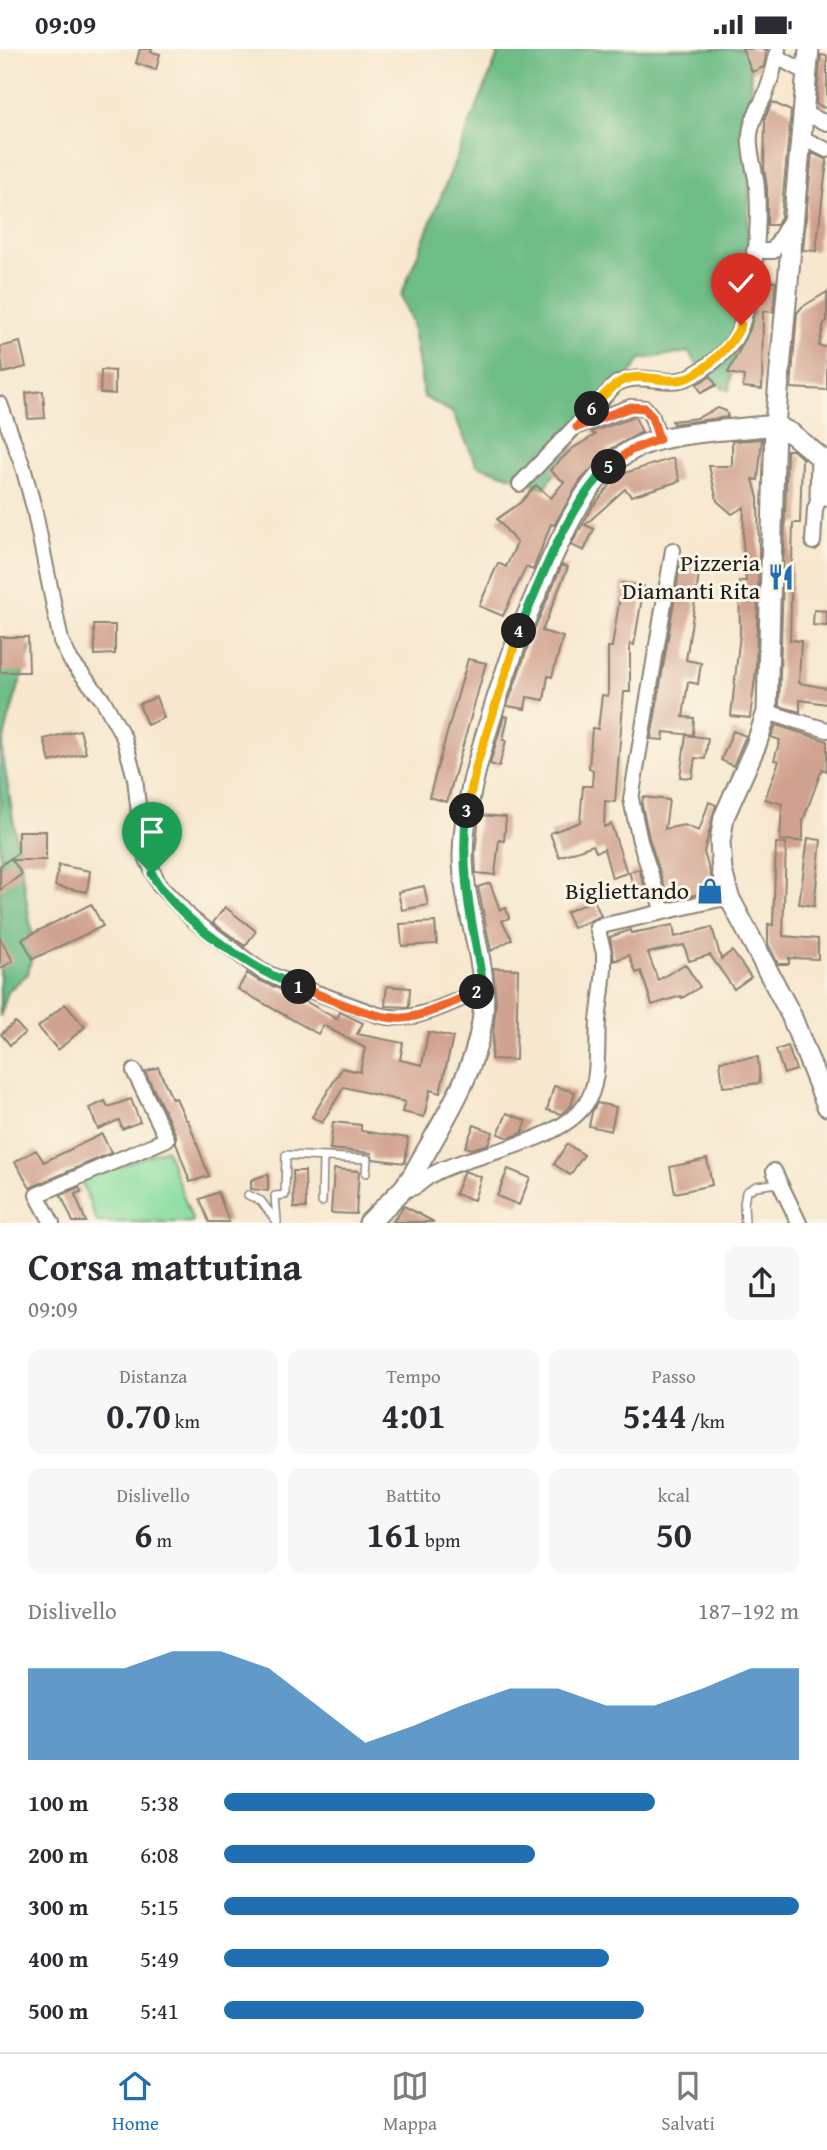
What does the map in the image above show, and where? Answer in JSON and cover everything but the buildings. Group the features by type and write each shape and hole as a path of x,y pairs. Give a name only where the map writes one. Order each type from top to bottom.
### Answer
{"street":[{"path":"809,49 775,425 767,712 756,745 727,807 722,827 721,863 729,897 792,1015 827,1106"},
{"path":"520,484 577,427 608,391 621,382 636,377 682,379 727,349 735,339 744,317 754,251 758,191 750,135 777,53 807,73"},
{"path":"802,113 827,123"},
{"path":"800,137 827,150"},
{"path":"754,251 772,251 794,215"},
{"path":"0,404 23,467 34,508 61,641 71,661 103,700 124,738 135,778 143,850 152,874 164,892 192,919 260,970 292,985 378,1015 408,1018 484,989"},
{"path":"577,427 631,407 645,408 652,417 659,439"},
{"path":"369,1223 403,1189 471,1066 479,1039 484,989 465,886 464,836 476,767 524,618 565,530 586,494 606,469 645,443 775,425 824,458 824,496 815,509 813,542"},
{"path":"663,912 640,841 631,799 673,550"},
{"path":"767,712 827,730"},
{"path":"403,1189 415,1188 430,1175 457,1163 533,1137 569,1120 580,1111 589,1098 595,1076 604,967 604,953 597,927 729,897"},
{"path":"52,1223 37,1195 167,1139 134,1071"},
{"path":"777,1177 799,1223"}],"lane":[{"path":"277,1222 275,1196 285,1195 286,1155 367,1159 366,1173"},
{"path":"322,1202 323,1157"},
{"path":"745,1223 746,1192 777,1177"},
{"path":"247,1195 261,1201 277,1222"}],"green space":[{"path":"500,49 751,49 748,237 755,343 733,366 729,391 706,378 689,352 641,359 623,383 599,406 545,488 477,465 452,412 424,397 412,323 401,296"},
{"path":"0,642 31,647 2,751 34,946 28,974 8,991 0,1017"},
{"path":"166,1149 193,1222 97,1222 81,1180"}],"place":[{"name":"Pizzeria Diamanti Rita","path":"781,577"},
{"name":"Bigliettando","path":"710,891"}],"route":[{"path":"152,874 184,913 253,965 292,985 366,1011 390,1018 408,1018 484,989 465,886 464,836 471,786 507,664 524,618 565,530 586,494 606,469 621,457 645,443 659,439 652,417 645,408 631,407 577,427 616,384 636,377 669,380 687,378 721,355 735,339 741,325"}]}
